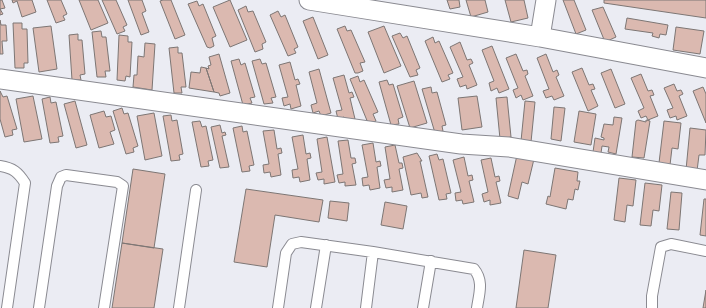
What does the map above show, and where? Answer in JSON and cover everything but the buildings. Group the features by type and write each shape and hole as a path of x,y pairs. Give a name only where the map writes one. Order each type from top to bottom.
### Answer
{"street":[{"path":"309,0 540,37 706,68"},
{"path":"540,37 546,0"},
{"path":"0,79 438,141 509,146 706,180"}],"lane":[{"path":"0,166 12,168 20,175 24,183 7,308"},
{"path":"39,308 57,186 61,177 66,175 117,182 123,186 104,308"},
{"path":"179,308 196,190"},
{"path":"278,308 286,253 292,244 301,242 373,252 474,269 479,275 480,283 477,308"},
{"path":"652,308 652,296 661,247 671,244 706,251"},
{"path":"316,308 326,245"},
{"path":"366,308 373,252"},
{"path":"423,308 430,261"}]}
